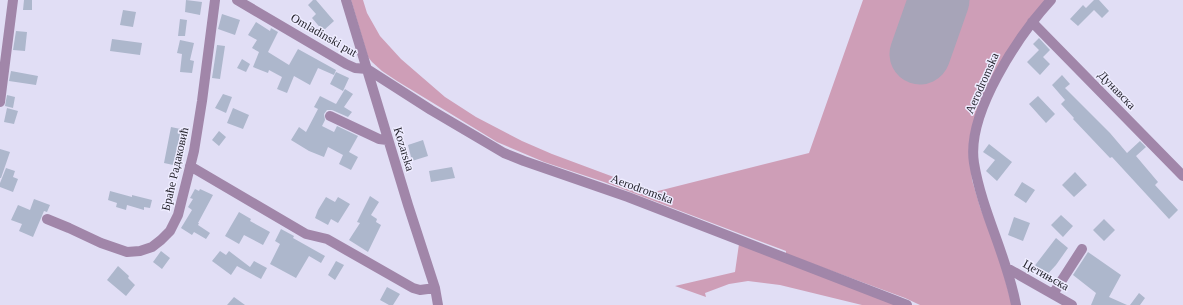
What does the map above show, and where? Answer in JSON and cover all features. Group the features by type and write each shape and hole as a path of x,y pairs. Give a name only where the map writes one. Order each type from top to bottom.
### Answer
{"street":[{"path":"0,102 12,0"},
{"name":"Браће Радаковић","path":"47,219 117,250 127,252 140,251 152,247 170,231 178,215 190,166 202,101 216,0"},
{"name":"Omladinski put","path":"237,0 346,64 355,68 367,69 379,77"},
{"name":"Kozarska","path":"346,0 387,140 435,288 438,305"},
{"name":"Aerodromska","path":"1016,305 1007,268 980,189 974,162 973,144 979,118 992,87 1010,54 1032,22 1051,0"},
{"name":"Дунавска","path":"1032,22 1183,176"},
{"name":"Aerodromska","path":"379,77 420,104 511,155 548,170 643,203 907,305"},
{"path":"330,116 369,135 387,140"},
{"path":"190,166 306,234 327,239 413,288 420,290 435,288"},
{"path":"1053,294 1082,249"},
{"name":"Цетињска","path":"1007,268 1072,305"}],"shaded area":[{"path":"351,0 363,0 367,13 380,36 401,59 445,97 476,117 522,141 552,154 654,192 809,153 863,0 1047,0 1012,44 970,151 972,180 980,207 998,253 1012,305 920,305 905,298 786,254 786,251 604,182 544,162 497,142 397,81 372,62 368,57"},
{"path":"739,244 900,305 862,305 780,285 748,281 729,284 705,293 706,297 675,286 735,272"}],"building":[{"path":"24,0 32,0 32,10 23,10"},
{"path":"186,0 202,2 200,15 185,12"},
{"path":"313,0 316,0 334,21 323,31 312,18 316,14 308,5"},
{"path":"1094,0 1099,0 1109,11 1102,18 1094,10 1078,26 1070,19 1083,5 1086,8"},
{"path":"123,10 136,12 133,27 120,25"},
{"path":"222,14 240,20 235,35 218,29"},
{"path":"180,19 187,20 185,36 178,36"},
{"path":"256,22 270,31 271,28 278,32 268,52 289,65 298,49 336,70 334,75 318,68 310,85 294,76 287,93 277,89 282,77 269,70 268,73 253,67 259,52 252,48 257,40 248,35"},
{"path":"16,31 27,32 25,51 13,50"},
{"path":"1039,38 1050,50 1043,57 1050,64 1040,75 1027,62 1039,50 1033,44"},
{"path":"112,39 142,43 140,55 110,51"},
{"path":"180,40 194,43 190,60 194,61 192,73 180,72 182,54 177,53"},
{"path":"217,45 225,46 220,79 212,78"},
{"path":"242,59 250,64 246,72 237,68"},
{"path":"11,71 38,76 36,85 9,81"},
{"path":"336,72 349,78 343,91 330,84"},
{"path":"1062,75 1070,84 1065,88 1110,133 1127,153 1140,141 1146,147 1136,156 1158,182 1155,185 1178,210 1169,219 1112,157 1110,158 1073,119 1074,118 1061,104 1065,100 1052,85"},
{"path":"345,89 353,94 344,107 352,112 348,117 332,110 327,110 324,114 325,120 322,126 334,132 337,126 358,136 349,152 358,157 351,170 339,164 343,155 328,147 324,157 309,151 291,140 299,127 306,132 318,109 314,107 320,96 336,104"},
{"path":"223,94 232,97 226,113 215,108"},
{"path":"7,95 15,97 13,108 5,106"},
{"path":"1038,96 1055,114 1046,123 1029,104"},
{"path":"7,108 18,111 14,124 4,122"},
{"path":"233,108 249,115 243,129 227,123"},
{"path":"171,127 185,130 178,166 164,163"},
{"path":"219,131 226,137 219,146 212,140"},
{"path":"423,140 428,156 412,161 408,145"},
{"path":"989,144 1012,162 997,181 986,171 995,160 983,152"},
{"path":"0,149 10,152 1,178 0,178"},
{"path":"452,167 455,178 431,182 429,171"},
{"path":"6,168 15,171 13,177 18,179 13,192 0,187 0,183"},
{"path":"1075,172 1087,185 1074,197 1062,185"},
{"path":"1022,182 1035,190 1026,203 1014,195"},
{"path":"195,189 199,191 200,189 213,195 198,223 198,225 210,233 206,239 194,232 192,235 181,228 192,210 188,207 193,199 190,198"},
{"path":"110,191 132,197 132,195 152,200 150,208 144,207 144,210 127,205 126,210 116,207 117,203 108,200"},
{"path":"370,196 379,202 371,215 377,219 376,222 381,225 368,252 349,240 360,223 357,222"},
{"path":"326,197 335,202 338,197 350,204 338,223 331,219 328,225 315,218"},
{"path":"34,199 50,205 47,212 44,211 33,237 19,231 22,224 11,220 18,205 30,210"},
{"path":"239,212 251,219 250,221 270,232 263,245 244,235 239,244 225,236"},
{"path":"1061,215 1073,226 1063,237 1051,225"},
{"path":"1014,217 1030,223 1023,241 1008,235"},
{"path":"1104,219 1115,230 1104,241 1093,230"},
{"path":"281,229 294,236 293,238 325,256 321,263 309,256 296,278 270,264 280,244 275,241"},
{"path":"1056,238 1068,248 1056,265 1044,278 1033,268"},
{"path":"161,251 170,258 162,269 153,262"},
{"path":"220,251 226,255 229,251 250,267 254,261 267,268 261,279 237,266 231,275 212,261"},
{"path":"1088,252 1121,275 1109,297 1127,305 1091,305 1096,293 1073,275"},
{"path":"336,261 344,265 335,280 328,275"},
{"path":"118,266 129,276 128,278 135,285 126,296 107,280"},
{"path":"387,287 400,294 393,305 389,305 380,300"},
{"path":"1139,293 1145,298 1140,305 1130,305"},
{"path":"234,297 245,305 227,305"}],"runway":[{"path":"920,54 939,0"}]}
